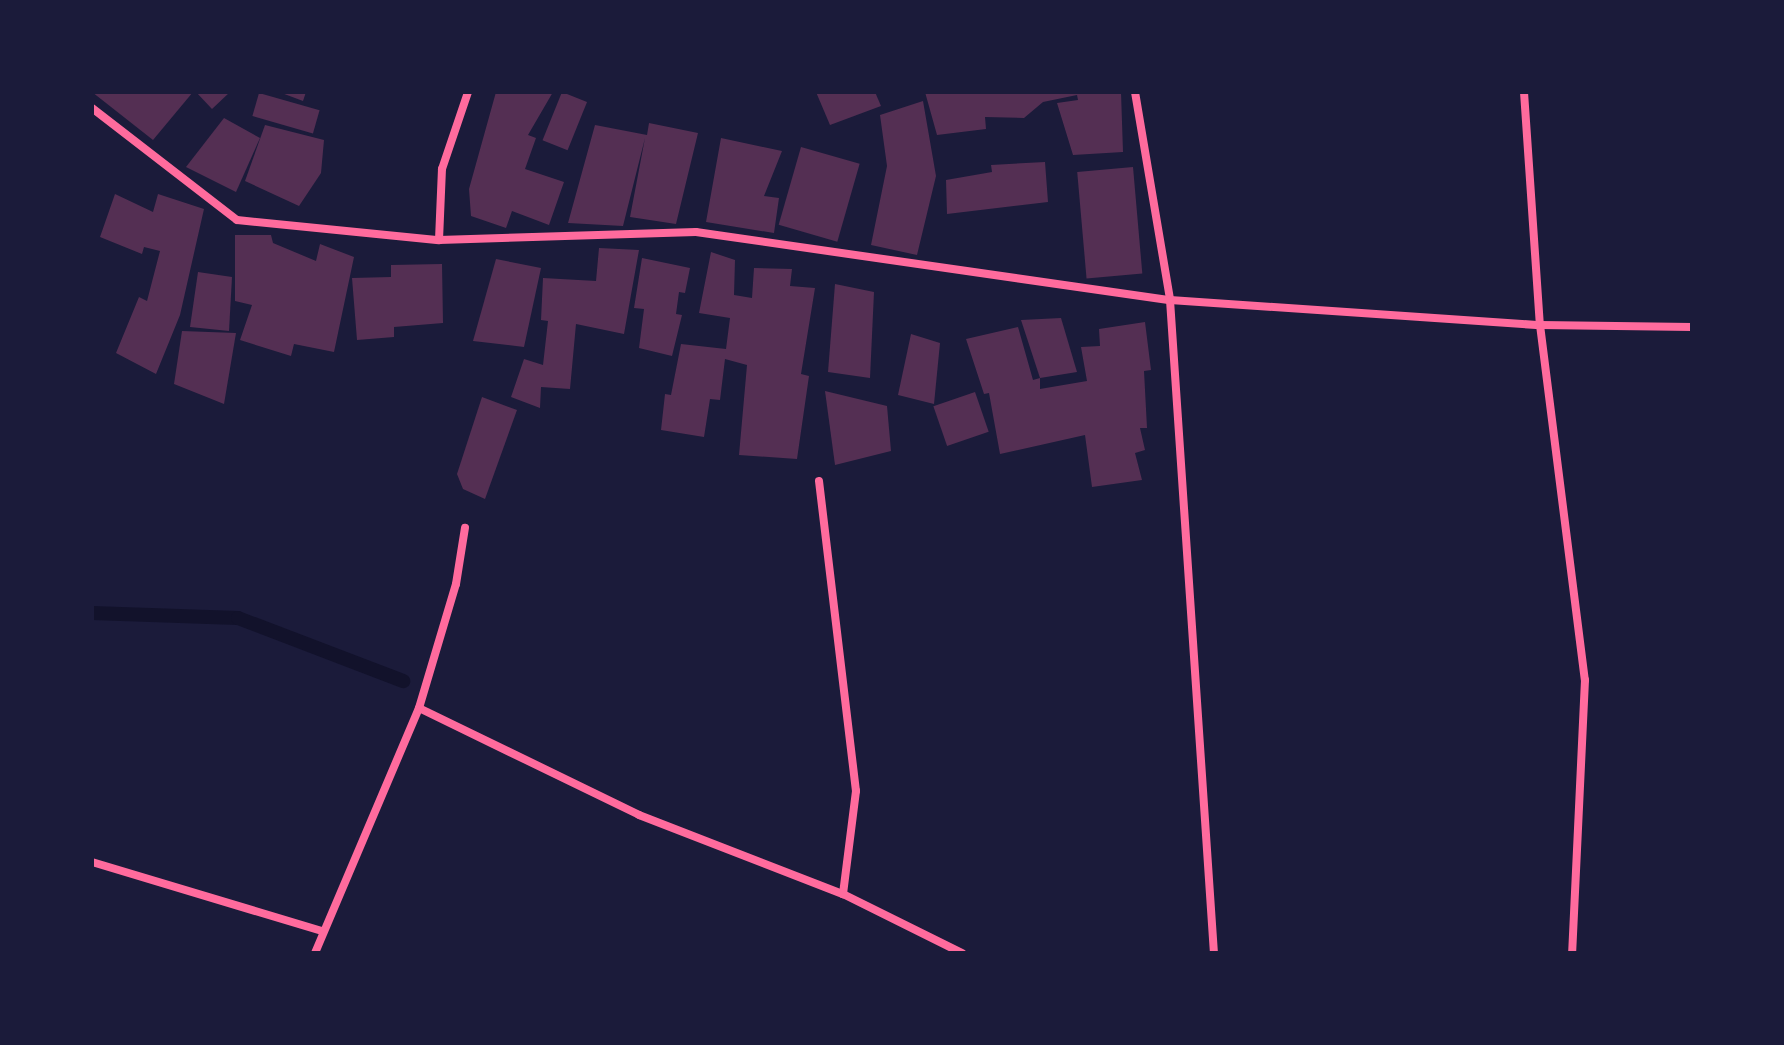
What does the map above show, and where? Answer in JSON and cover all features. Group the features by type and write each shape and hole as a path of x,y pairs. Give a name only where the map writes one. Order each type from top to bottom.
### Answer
{"street":[{"path":"439,240 442,169 468,92"},
{"path":"1135,92 1170,300 1214,953"},
{"path":"1524,92 1540,325 1585,680 1572,953"},
{"path":"92,108 237,220 439,240 696,232 1170,300 1540,325 1692,327"},
{"path":"819,481 856,791 843,894"},
{"path":"315,953 419,708 456,584 465,528"},
{"path":"419,708 639,815 843,894 962,953"},
{"path":"92,862 322,931"}],"building":[{"path":"92,92 193,92 153,140"},
{"path":"196,92 230,92 212,109"},
{"path":"279,92 306,92 303,101"},
{"path":"496,92 553,92 528,135 536,138 525,169 564,182 549,225 512,211 506,228 471,216 469,189"},
{"path":"562,92 587,102 568,150 543,140"},
{"path":"816,92 875,92 881,106 830,125"},
{"path":"925,92 1121,92 1123,152 1073,155 1057,103 1078,100 1077,95 1043,102 1024,118 985,117 986,129 937,135"},
{"path":"259,93 320,110 313,133 252,116"},
{"path":"923,101 936,176 917,255 871,245 887,166 880,115"},
{"path":"224,118 260,138 236,192 186,167"},
{"path":"649,123 698,133 676,224 630,217 645,138 623,226 568,223 595,125 647,135"},
{"path":"265,125 324,140 321,173 299,206 245,181"},
{"path":"721,138 782,151 764,196 779,198 774,233 706,222"},
{"path":"801,147 860,164 837,242 779,225"},
{"path":"1045,162 1048,202 947,214 946,180 992,172 991,165"},
{"path":"1133,167 1142,274 1087,278 1077,172"},
{"path":"115,194 153,212 158,194 204,209 180,315 156,374 116,353 139,297 147,301 160,251 144,247 142,254 100,237"},
{"path":"235,235 271,235 273,243 316,261 320,244 354,257 334,352 294,344 291,356 240,340 252,305 235,301"},
{"path":"599,248 639,250 624,334 576,324 570,389 541,387 540,408 511,397 524,359 543,365 548,321 541,320 543,278 596,281"},
{"path":"711,252 735,260 734,295 752,298 754,268 792,269 790,286 815,288 801,374 809,376 797,459 739,455 747,365 725,359 720,400 710,399 704,437 661,430 665,394 671,395 681,344 726,349 730,318 699,313"},
{"path":"642,258 690,268 685,293 679,292 676,314 682,315 672,356 639,348 644,309 634,308"},
{"path":"496,259 541,268 524,347 473,341"},
{"path":"442,264 443,323 394,327 394,337 357,340 352,278 391,277 391,265"},
{"path":"198,272 232,277 229,331 190,327"},
{"path":"835,284 874,292 870,378 828,372"},
{"path":"1061,318 1077,372 1040,378 1021,320"},
{"path":"1145,322 1151,370 1144,371 1147,428 1140,428 1145,450 1135,453 1142,480 1092,487 1085,435 1000,454 989,393 984,394 966,339 1018,327 1033,380 1040,378 1040,389 1087,381 1081,347 1100,346 1099,329"},
{"path":"182,331 236,333 224,404 174,384"},
{"path":"911,334 940,343 934,404 898,395"},
{"path":"825,391 887,406 891,451 835,465"},
{"path":"975,392 989,432 947,446 933,406"},
{"path":"482,397 517,410 485,499 463,489 457,474"}],"waterway":[{"path":"92,613 238,618 403,681"}]}
